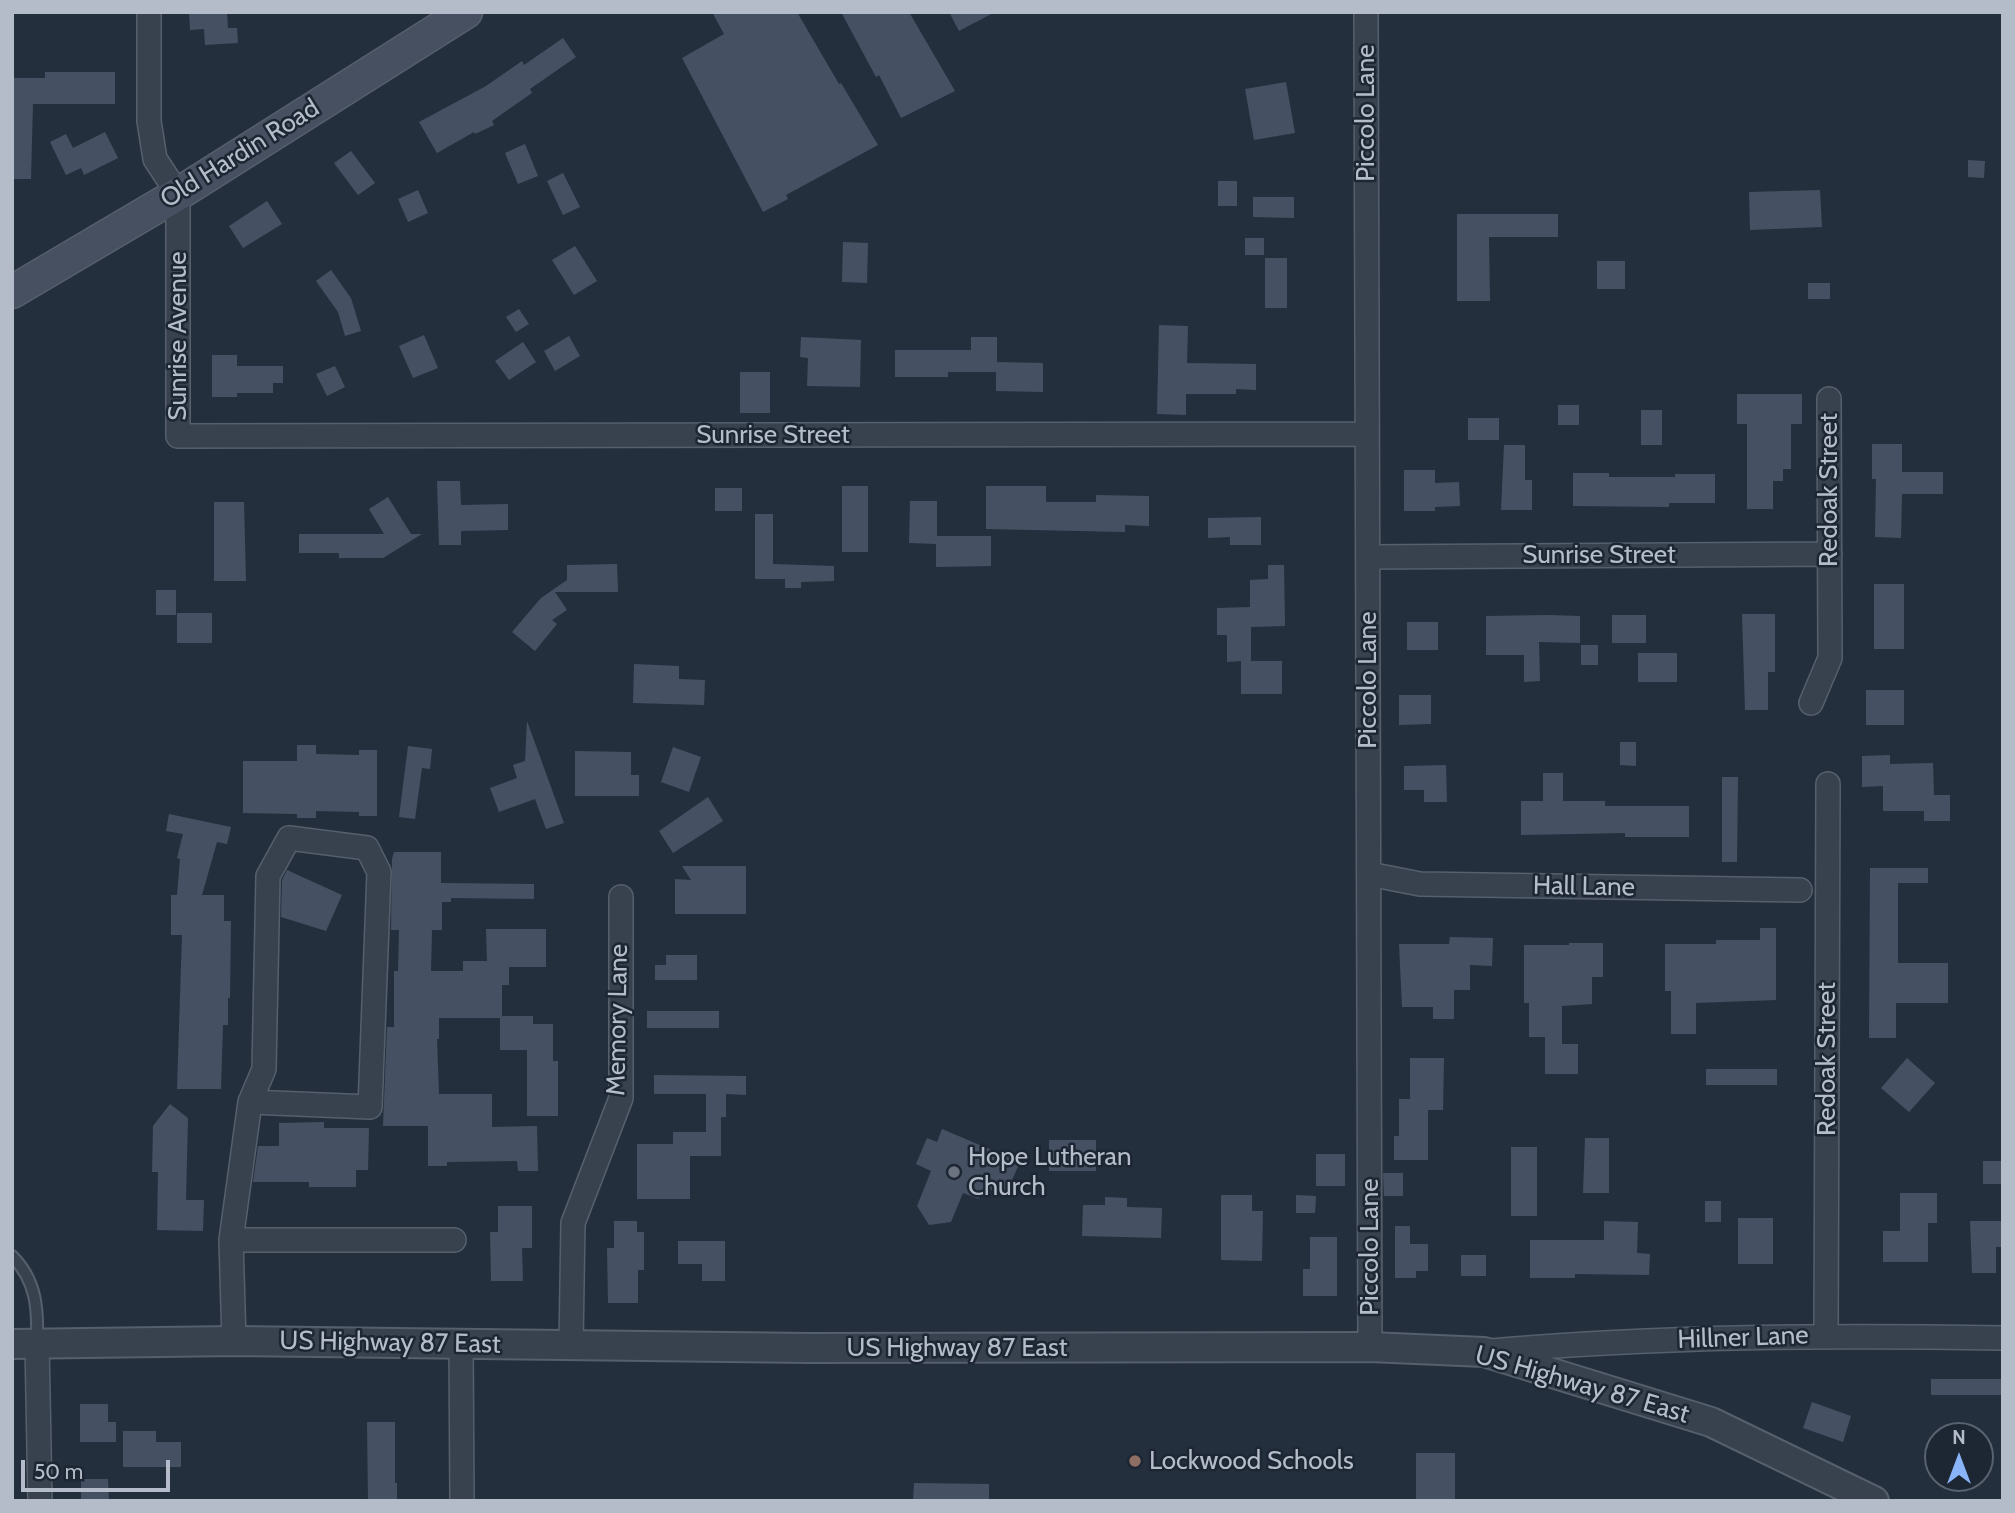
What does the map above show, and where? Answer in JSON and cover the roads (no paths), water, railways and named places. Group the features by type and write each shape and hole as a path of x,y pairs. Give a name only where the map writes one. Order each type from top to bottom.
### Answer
{"main road":[{"name":"Old Hardin Road","path":"12,292 178,194 466,12"}],"street":[{"path":"149,12 151,134 155,159 178,194"},
{"name":"Piccolo Lane","path":"1366,12 1370,1347"},
{"name":"Sunrise Avenue","path":"178,194 178,436"},
{"name":"Redoak Street","path":"1811,703 1830,658 1829,399"},
{"name":"Sunrise Street","path":"178,436 1367,435"},
{"name":"Sunrise Street","path":"1368,557 1830,554"},
{"name":"Redoak Street","path":"1826,1335 1828,783"},
{"path":"234,1341 232,1240 250,1102 264,1069 268,876 289,838 367,848 379,872 370,1107 250,1102"},
{"name":"Hall Lane","path":"1369,874 1420,884 1800,890"},
{"name":"Memory Lane","path":"571,1345 573,1223 621,1097 621,897"},
{"path":"232,1240 454,1240"},
{"name":"Hillner Lane","path":"1484,1352 1586,1342 1826,1335 2003,1338"},
{"name":"US Highway 87 East","path":"24,1343 234,1341 809,1348 1370,1347 1484,1352 1711,1422 1874,1501"},
{"path":"24,1343 40,1501"},
{"path":"461,1345 462,1501"}],"lane":[{"path":"12,1256 24,1268 38,1308 24,1343"}],"place":[{"name":"Hope Lutheran Church","path":"954,1172"},
{"name":"Lockwood Schools","path":"1135,1461"}]}
